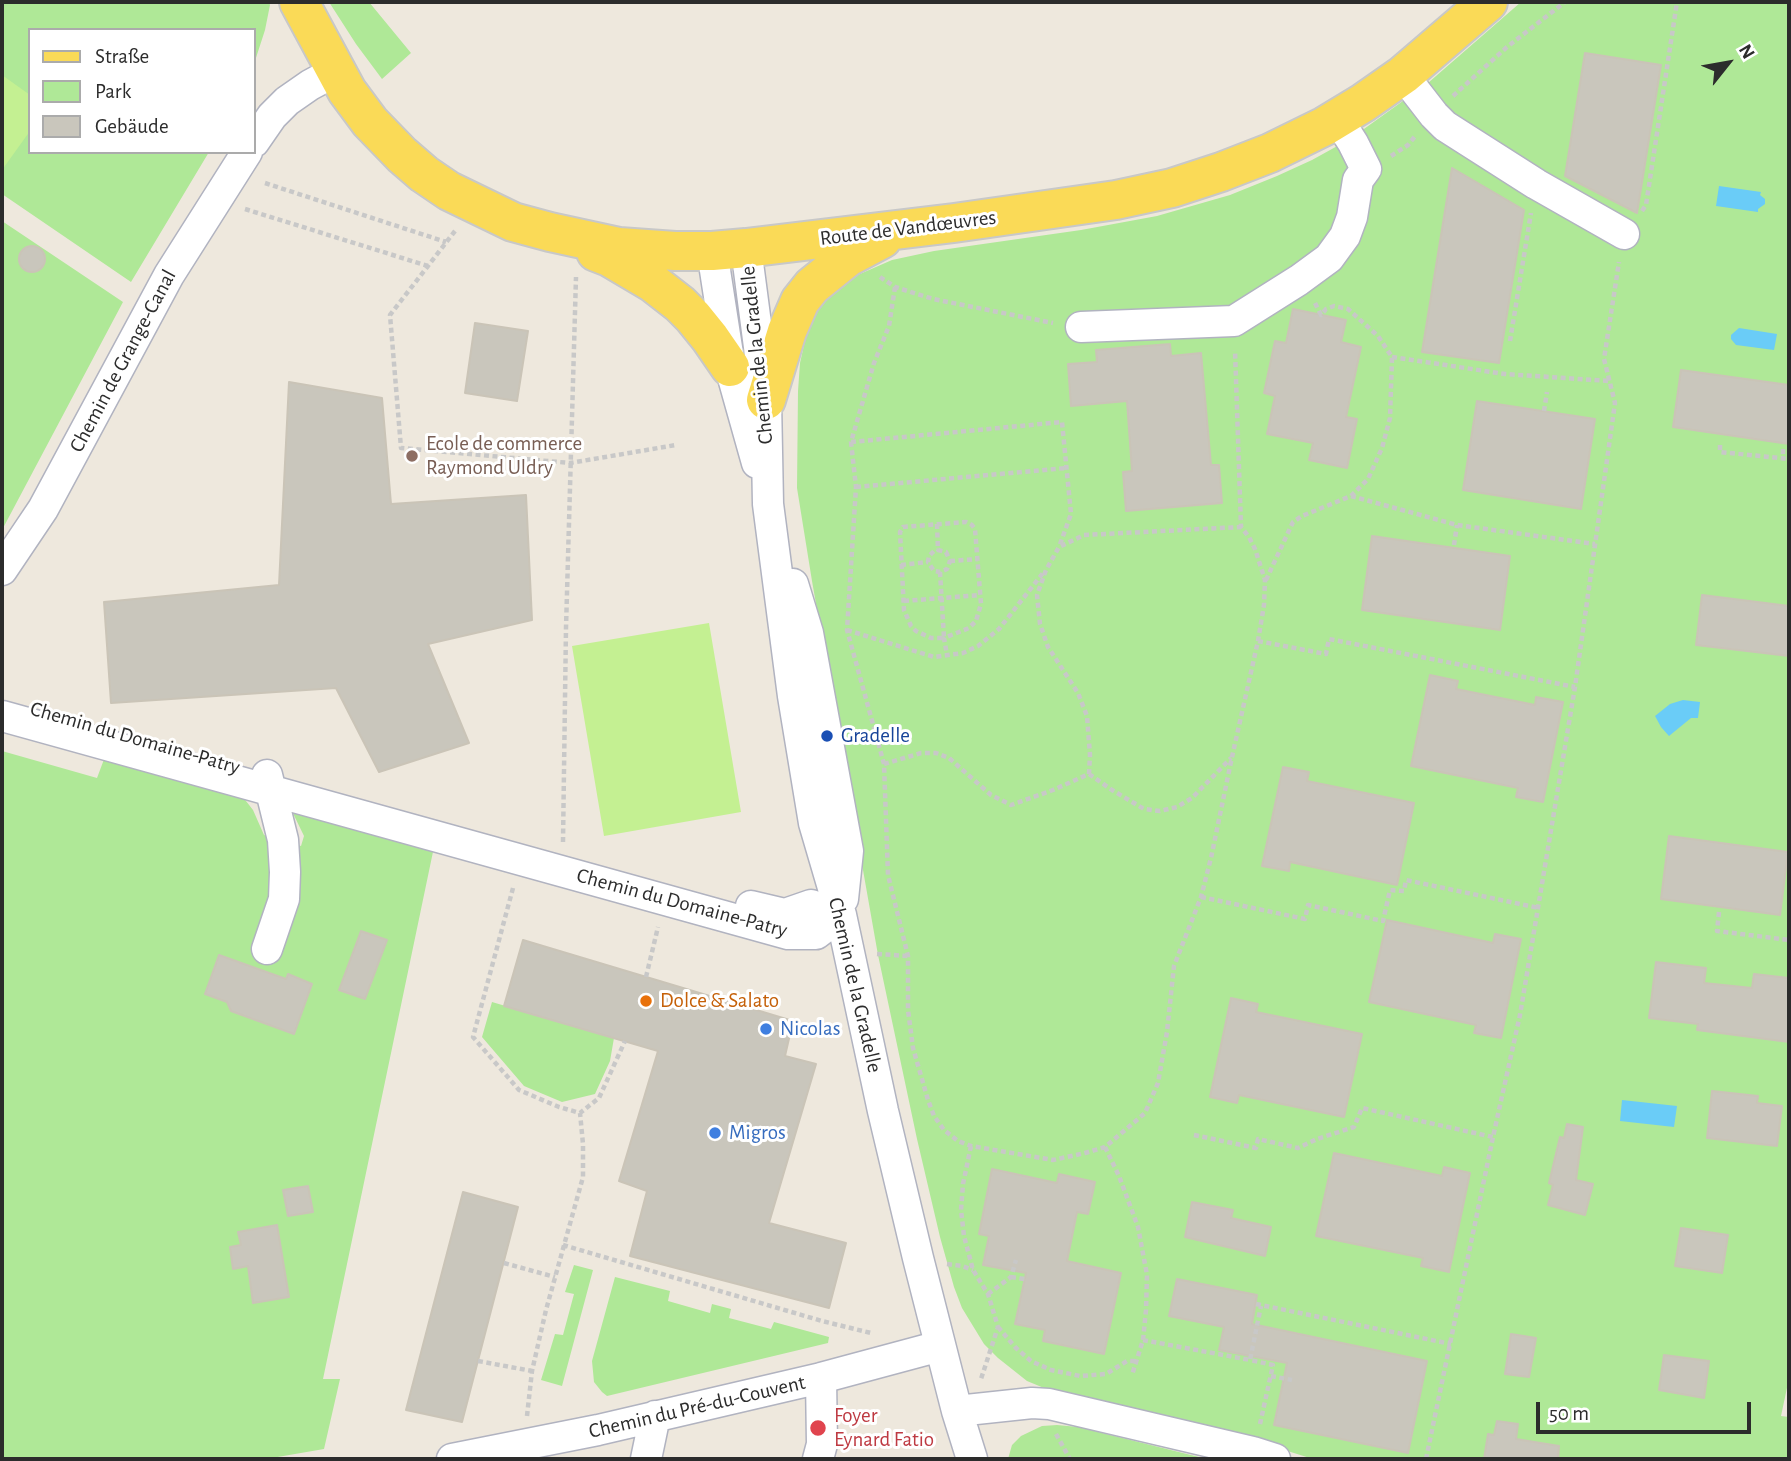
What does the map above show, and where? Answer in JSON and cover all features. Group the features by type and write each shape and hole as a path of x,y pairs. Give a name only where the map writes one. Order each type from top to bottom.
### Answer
{"main road":[{"name":"Route de Vandœuvres","path":"299,2 347,91 370,122 402,155 449,191 513,222 550,233 619,247 675,251 729,250 954,223 1116,200 1171,188 1270,153 1337,118 1403,75 1488,2"},
{"path":"766,400 786,331 800,301 812,286 848,257 909,228"},
{"path":"550,233 609,257 666,292 694,317 730,367"}],"street":[{"path":"256,139 272,116 287,101 336,71"},
{"path":"1403,75 1434,116 1445,126 1536,184 1624,234"},
{"path":"1081,327 1234,321 1329,258 1346,236 1352,217 1357,180 1366,169 1337,118"},
{"name":"Chemin de Grange-Canal","path":"2,570 43,509 169,275 246,154"},
{"name":"Chemin de la Gradelle","path":"729,250 730,367 768,504"},
{"name":"Chemin de la Gradelle","path":"729,250 766,400 768,504 793,695 814,823 841,915 883,1111 940,1346 972,1459"},
{"name":"Chemin du Domaine-Patry","path":"4,706 269,782 521,860 788,934 816,934 841,915"},
{"path":"267,949 284,899 285,872 283,840 269,782"},
{"name":"Chemin du Domaine-Patry","path":"269,782 785,914 811,905 841,915"},
{"name":"Chemin du Pré-du-Couvent","path":"464,1458 821,1378 940,1346"},
{"path":"818,1459 822,1444 821,1378"},
{"path":"957,1411 1045,1404 1264,1456"},
{"path":"646,1459 656,1416"}],"path":[{"path":"1366,169 1408,145 1434,116 1507,47 1565,2"},
{"path":"1426,1459 1520,1015 1539,908 1575,687 1615,403 1604,359 1624,234 1646,205 1677,2"},
{"path":"265,183 446,242"},
{"path":"1510,341 1536,184"},
{"path":"245,209 428,266"},
{"path":"456,229 390,315 401,448 570,463 676,444"},
{"path":"563,843 576,269"},
{"path":"875,273 895,288 933,299 1081,327"},
{"path":"895,288 889,326 874,363 851,442 856,487 847,630 884,764 888,875 908,956 908,1010 913,1048 934,1116 944,1130 958,1141 971,1146 1053,1160 1105,1147 1146,1113 1158,1083 1174,966 1201,897 1211,858 1258,641 1265,580 1293,522 1351,496 1368,479 1382,448 1391,418 1392,357 1378,336 1348,309 1334,306 1321,315"},
{"path":"1234,321 1241,527 1250,537 1265,580"},
{"path":"1392,357 1505,374 1609,381"},
{"path":"1544,411 1547,393"},
{"path":"847,630 934,657 962,653 978,646 999,629 1046,570 1059,547 1071,514 1062,422 851,442"},
{"path":"1720,445 1720,452 1786,459 1783,449"},
{"path":"856,487 1066,468"},
{"path":"1351,496 1457,525 1595,544"},
{"path":"967,522 975,529 978,559 981,604 975,621 969,628 944,638 931,638 916,631 904,610 900,532 903,527 967,522"},
{"path":"937,524 938,550"},
{"path":"1454,545 1457,525"},
{"path":"1059,547 1084,535 1241,527"},
{"path":"938,550 946,552 950,561 947,569 940,572 934,571 928,562 929,556 938,550"},
{"path":"950,561 978,559"},
{"path":"901,565 928,562"},
{"path":"1046,570 1037,595 1040,624 1048,647 1078,693 1087,716 1089,774"},
{"path":"940,572 947,655"},
{"path":"904,601 980,595"},
{"path":"1258,641 1326,654 1329,639 1575,687"},
{"path":"884,764 920,753 936,753 949,758 991,795 1011,805 1089,774"},
{"path":"1089,774 1144,808 1160,811 1177,807 1192,798 1232,757"},
{"path":"521,860 473,1037 519,1090 580,1113"},
{"path":"1201,897 1305,919 1308,905 1383,922 1390,890 1404,891 1406,880 1539,908"},
{"path":"646,977 665,900"},
{"path":"1718,912 1717,931 1789,940"},
{"path":"874,954 908,956"},
{"path":"580,1113 599,1098 625,1041"},
{"path":"1194,1135 1256,1148 1258,1139 1298,1148 1354,1127 1362,1108 1493,1137"},
{"path":"527,1418 532,1371 583,1177 580,1113"},
{"path":"971,1146 963,1184 961,1210 964,1236 974,1270 988,1294 998,1327 1031,1361 1051,1370 1080,1376 1106,1374 1126,1362 1137,1361"},
{"path":"1105,1147 1138,1227 1147,1275 1143,1340 1132,1376"},
{"path":"564,1245 821,1321 871,1333"},
{"path":"988,1294 1012,1277 1016,1261"},
{"path":"503,1262 555,1277"},
{"path":"943,1263 974,1270"},
{"path":"1012,1277 1025,1279"},
{"path":"1250,1360 1259,1305 1451,1344"},
{"path":"981,1380 998,1327"},
{"path":"1143,1340 1273,1365 1264,1456"},
{"path":"478,1361 532,1371"},
{"path":"1271,1376 1292,1380"}],"green space":[{"path":"2,2 269,2 265,30 256,58 256,28 28,28 28,154 208,154 131,282 2,194"},
{"path":"329,2 369,2 411,53 382,79"},
{"path":"1521,2 1789,2 1789,1383 1781,1416 1789,1417 1787,1459 1313,1459 1069,1396 1027,1381 984,1344 962,1308 954,1287 917,1139 878,955 797,488 800,363 810,318 821,303 853,277 892,260 1157,216 1230,195 1277,176 1350,139 1428,83"},
{"path":"2,75 28,94 28,134 2,170"},
{"path":"2,221 123,302 2,530"},
{"path":"709,623 741,812 604,836 572,646"},
{"path":"2,751 97,778 106,754 239,792 253,810 264,835 301,846 304,836 289,805 434,847 323,1379 340,1379 324,1449 266,1459 2,1459"},
{"path":"492,1002 614,1038 610,1061 595,1094 562,1102 524,1086 482,1037"},
{"path":"574,1265 593,1270 562,1386 541,1380 555,1334 563,1335 574,1294 565,1292"},
{"path":"615,1277 670,1291 668,1301 710,1313 712,1304 731,1309 729,1318 771,1329 774,1322 829,1337 828,1343 607,1396 594,1382 592,1361"},
{"path":"1042,1426 1078,1427 1207,1459 1008,1459 1012,1445 1021,1436"}],"water":[{"path":"1719,186 1761,192 1765,204 1758,212 1716,206"},
{"path":"1739,328 1777,334 1774,350 1736,345 1731,335"},
{"path":"1683,700 1700,702 1698,718 1691,718 1669,736 1655,716 1670,704"},
{"path":"1622,1100 1677,1106 1674,1127 1620,1121"}],"building":[{"path":"1585,53 1661,65 1637,213 1565,176"},
{"path":"1452,168 1524,210 1499,363 1422,352"},
{"path":"32,246 41,250 45,259 41,268 32,272 23,268 19,259 23,250"},
{"path":"1293,309 1346,320 1341,342 1361,347 1346,417 1357,419 1347,468 1309,460 1313,443 1267,434 1275,396 1264,393 1275,341 1286,343"},
{"path":"475,323 528,331 517,401 465,393"},
{"path":"1170,344 1171,356 1201,353 1211,465 1219,465 1222,503 1126,511 1123,472 1132,471 1127,401 1071,406 1068,364 1097,362 1096,350"},
{"path":"1681,370 1789,385 1789,444 1673,427"},
{"path":"289,382 382,398 391,504 526,495 532,620 428,644 469,743 379,772 336,688 111,703 104,602 279,585"},
{"path":"1477,401 1595,419 1581,509 1463,490"},
{"path":"1372,536 1510,556 1500,630 1362,610"},
{"path":"1702,595 1789,606 1789,656 1696,645"},
{"path":"1430,675 1458,681 1456,689 1535,705 1536,697 1563,702 1543,802 1516,797 1518,788 1411,766"},
{"path":"1283,767 1309,772 1307,781 1414,803 1397,885 1290,862 1289,871 1262,866"},
{"path":"1669,836 1788,852 1780,915 1661,899"},
{"path":"1387,920 1493,943 1495,934 1521,939 1501,1038 1474,1033 1476,1025 1369,1002"},
{"path":"361,931 387,940 365,999 339,990"},
{"path":"523,940 793,1021 785,1056 816,1064 769,1223 846,1243 829,1308 630,1256 647,1191 619,1181 658,1051 504,1006"},
{"path":"219,955 286,979 288,974 312,984 294,1034 231,1011 227,1002 205,994"},
{"path":"1656,962 1706,968 1704,983 1752,988 1754,974 1789,978 1789,1042 1697,1030 1698,1024 1649,1018"},
{"path":"1231,998 1258,1004 1256,1012 1362,1034 1344,1117 1239,1095 1237,1103 1210,1097"},
{"path":"1712,1091 1758,1096 1757,1103 1782,1106 1777,1146 1707,1138"},
{"path":"1567,1124 1583,1127 1576,1180 1593,1184 1585,1215 1548,1205 1553,1185 1549,1183 1560,1137 1564,1138"},
{"path":"1334,1153 1442,1176 1444,1167 1470,1173 1449,1272 1421,1266 1423,1258 1316,1236"},
{"path":"992,1169 1057,1183 1059,1174 1095,1182 1088,1214 1077,1212 1067,1261 1121,1273 1104,1354 1043,1341 1045,1330 1015,1324 1026,1273 983,1265 989,1236 979,1234"},
{"path":"308,1186 313,1212 288,1216 283,1190"},
{"path":"463,1192 518,1207 462,1422 406,1410"},
{"path":"1192,1202 1233,1210 1231,1218 1271,1227 1265,1256 1185,1237"},
{"path":"277,1225 289,1297 253,1303 248,1266 233,1269 230,1247 241,1245 238,1232"},
{"path":"1681,1228 1728,1235 1722,1273 1675,1266"},
{"path":"1177,1279 1257,1295 1252,1324 1427,1361 1408,1453 1274,1425 1287,1363 1219,1350 1224,1327 1169,1316"},
{"path":"1511,1334 1536,1338 1529,1377 1505,1374"},
{"path":"1664,1355 1709,1361 1704,1398 1659,1390"},
{"path":"1497,1421 1518,1424 1516,1439 1559,1446 1558,1459 1484,1459 1488,1434 1494,1435"}],"place":[{"name":"Ecole de commerce Raymond Uldry","path":"412,456"},
{"name":"Gradelle","path":"827,736"},
{"name":"Dolce & Salato","path":"646,1001"},
{"name":"Nicolas","path":"766,1029"},
{"name":"Migros","path":"715,1133"},
{"name":"Foyer Eynard Fatio","path":"818,1428"}]}
